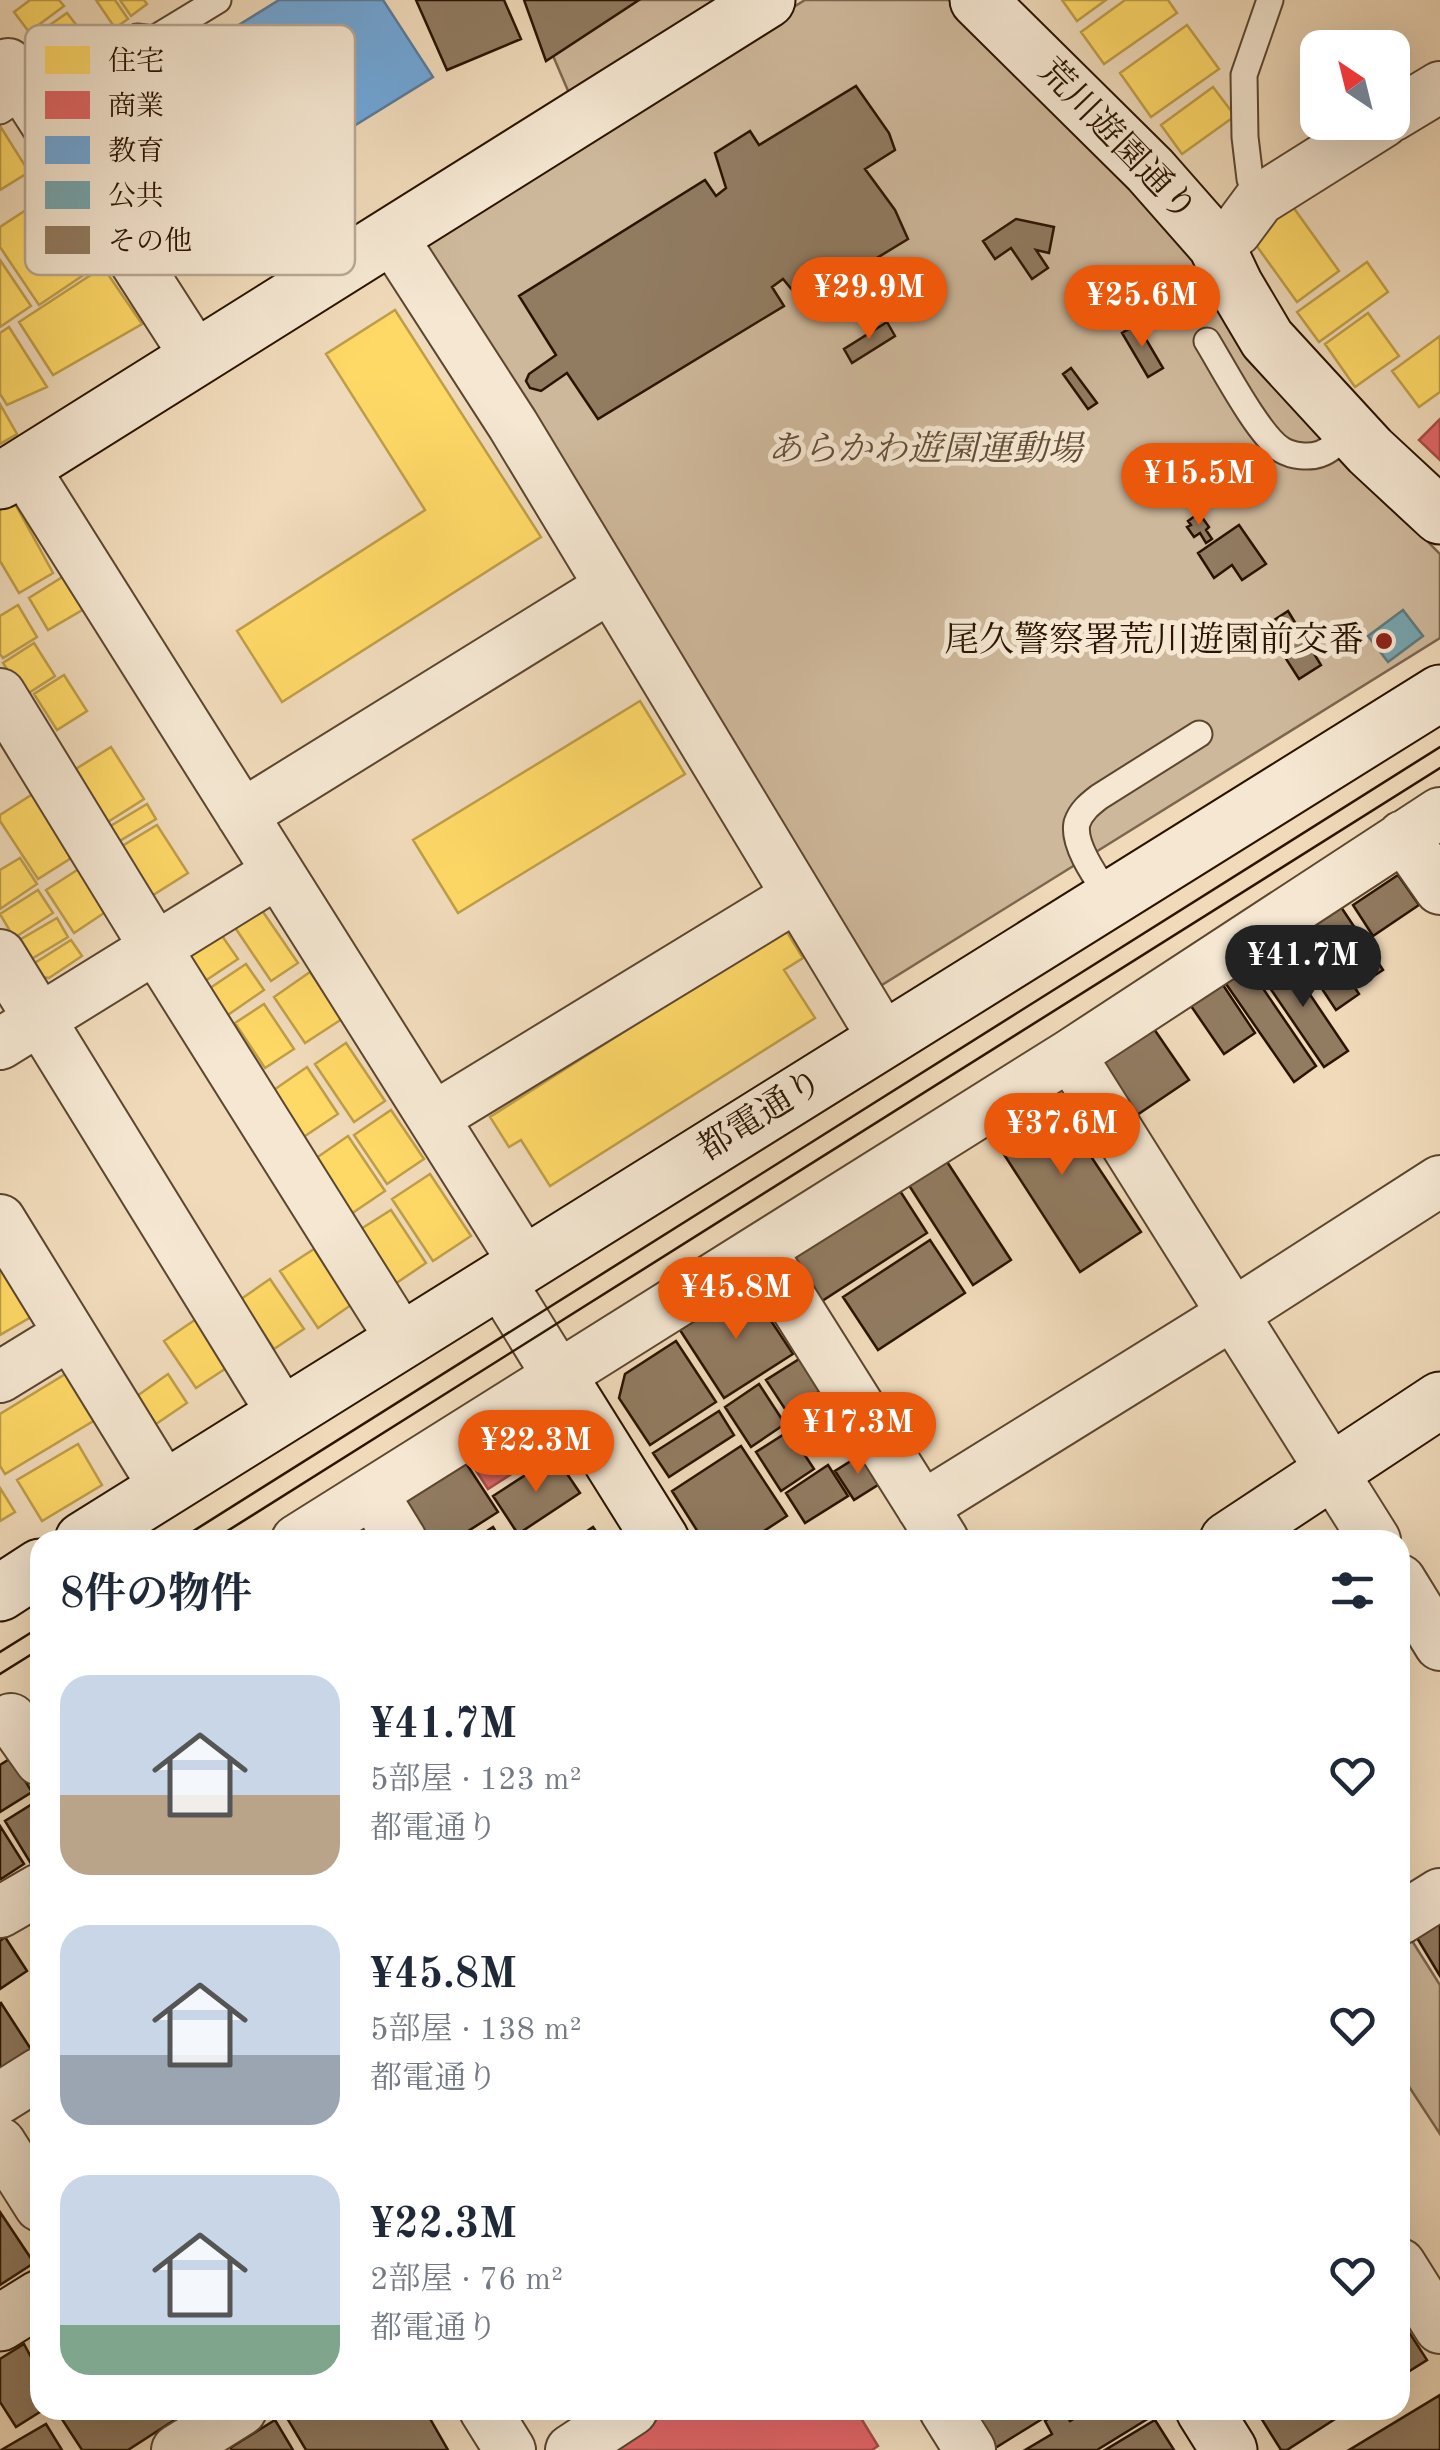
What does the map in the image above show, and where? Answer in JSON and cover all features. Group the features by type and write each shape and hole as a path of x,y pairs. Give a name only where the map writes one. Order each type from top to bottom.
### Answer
{"street":[{"path":"355,259 768,0"},
{"name":"荒川遊園通り","path":"978,0 1150,170 1216,244 1267,339 1350,430 1440,516"},
{"path":"1410,105 1440,86"},
{"path":"1216,244 1236,231 1258,200 1354,140"},
{"path":"391,236 513,424 884,1039"},
{"path":"141,275 197,358"},
{"path":"329,275 12,474 242,814 433,1118 512,1272 559,1377 654,1530"},
{"path":"242,814 610,587"},
{"name":"都電通り","path":"99,1530 1440,693"},
{"path":"0,694 402,1340"},
{"path":"313,1530 1070,1056 1421,824 1440,889"},
{"path":"20,1032 278,872"},
{"path":"433,1118 797,896"},
{"path":"0,956 20,1032 283,1414"},
{"path":"1070,1056 1369,1530"},
{"path":"761,1251 933,1524 1233,1314 1440,1180"},
{"path":"0,1220 166,1488"},
{"path":"0,1377 70,1334"},
{"path":"1243,1530 1440,1400"},
{"path":"372,1493 395,1530"},
{"path":"0,1592 30,1573"},
{"path":"1410,1596 1440,1644"},
{"path":"17,1715 30,1740"},
{"path":"0,1912 30,1894"},
{"path":"1410,1913 1440,1894"},
{"path":"0,2098 30,2079"},
{"path":"0,2143 30,2190"},
{"path":"1410,2280 1440,2328"},
{"path":"0,2323 30,2304"},
{"path":"178,2450 225,2420"},
{"path":"491,2420 510,2450"},
{"path":"571,2450 617,2420"},
{"path":"1210,2420 1228,2450"}],"lane":[{"path":"177,25 218,0"},
{"path":"1258,200 1250,179 1244,75 1270,0"},
{"path":"1207,341 1261,429 1286,453 1318,455 1350,430"},
{"path":"1110,898 1090,868 1077,837 1078,823 1086,807 1199,734"}],"green space":[{"path":"529,0 734,0 572,100"},
{"name":"あらかわ遊園運動場","path":"805,0 949,0 1194,257 1247,359 1440,554 1440,638 869,993 416,240"},
{"path":"1410,1938 1440,1985 1440,2134 1410,2088"}],"building: 住宅":[{"path":"30,0 59,0 64,6 38,25 25,27 14,12"},
{"path":"96,0 115,0 128,19 113,25"},
{"path":"120,0 144,0 147,4 131,16"},
{"path":"1062,0 1106,0 1077,21"},
{"path":"1125,0 1168,0 1177,13 1104,64 1081,32"},
{"path":"67,13 76,25 50,25"},
{"path":"1187,25 1219,69 1151,117 1120,73"},
{"path":"1213,87 1235,116 1182,154 1161,125"},
{"path":"0,126 25,166 25,174 0,190"},
{"path":"1283,193 1339,271 1297,302 1256,245"},
{"path":"25,211 25,275 84,275 39,305 0,247 0,227"},
{"path":"0,260 31,306 0,327"},
{"path":"1367,262 1388,292 1319,342 1297,312"},
{"path":"91,275 108,275 142,324 53,375 19,322"},
{"path":"395,310 541,537 282,702 237,631 425,510 326,354"},
{"path":"1368,313 1399,356 1355,387 1325,344"},
{"path":"9,327 47,387 7,405 0,394 0,333"},
{"path":"1440,336 1440,392 1419,407 1392,371"},
{"path":"0,404 17,434 0,444"},
{"path":"13,500 53,573 19,593 0,561 0,508"},
{"path":"64,576 84,609 48,630 29,598"},
{"path":"18,605 37,637 3,658 0,616"},
{"path":"34,643 55,676 24,696 3,663"},
{"path":"64,675 87,711 57,730 34,694"},
{"path":"640,701 685,774 458,913 413,840"},
{"path":"111,747 144,799 103,825 71,772"},
{"path":"39,790 79,853 38,879 0,821 0,815"},
{"path":"147,804 156,819 113,845 104,830"},
{"path":"157,825 188,873 150,897 119,848"},
{"path":"20,858 37,884 0,909 0,870"},
{"path":"85,865 113,907 74,933 46,890"},
{"path":"38,890 53,913 14,938 0,914"},
{"path":"259,906 298,963 271,981 232,923"},
{"path":"57,918 68,937 28,961 16,942"},
{"path":"785,929 803,958 784,970 815,1018 550,1186 521,1140 509,1147 490,1117"},
{"path":"218,930 238,959 205,981 185,952"},
{"path":"71,940 82,956 49,978 36,976 30,966"},
{"path":"246,964 264,990 222,1019 204,992"},
{"path":"310,972 342,1019 305,1043 274,997"},
{"path":"264,1004 294,1049 265,1068 235,1023"},
{"path":"346,1043 385,1101 354,1122 315,1064"},
{"path":"307,1067 338,1114 299,1140 268,1094"},
{"path":"391,1110 424,1159 387,1184 354,1135"},
{"path":"348,1136 385,1191 348,1216 312,1161"},
{"path":"430,1174 471,1236 433,1261 392,1199"},
{"path":"391,1210 426,1263 392,1286 356,1232"},
{"path":"314,1249 351,1305 318,1328 280,1271"},
{"path":"0,1264 38,1313 0,1335"},
{"path":"270,1279 304,1329 274,1349 241,1299"},
{"path":"202,1315 234,1363 196,1388 164,1341"},
{"path":"72,1370 100,1417 5,1474 0,1466 0,1414"},
{"path":"168,1374 187,1403 156,1424 137,1396"},
{"path":"78,1444 102,1485 42,1521 17,1480"},
{"path":"0,1488 15,1512 0,1521"}],"building: 商業":[{"path":"1440,419 1440,460 1419,440"},
{"path":"529,1413 552,1448 488,1489 466,1455"},
{"path":"651,2420 862,2420 878,2446 872,2450 603,2450"}],"building: 教育":[{"path":"279,0 383,0 433,77 355,125 355,25 239,25"}],"building: 公共":[{"path":"1403,610 1423,636 1388,662 1368,636"}],"building: その他":[{"path":"416,0 504,0 521,39 447,70"},
{"path":"524,0 639,0 546,61"},
{"path":"856,86 889,133 895,150 865,169 895,210 908,239 803,303 783,279 772,287 784,306 598,419 567,373 541,391 530,388 526,381 529,374 556,355 519,296 705,180 716,196 726,188 715,153 750,131 759,145"},
{"path":"1016,219 1054,227 1049,253 1036,250 1048,268 1032,279 1011,248 995,259 983,241"},
{"path":"887,322 895,336 852,363 844,349"},
{"path":"1137,324 1163,368 1148,377 1122,333"},
{"path":"1071,368 1097,403 1088,409 1063,374"},
{"path":"1199,513 1212,539 1206,543 1200,533 1194,537 1187,527 1191,525 1188,521"},
{"path":"1239,525 1266,564 1242,580 1232,565 1214,578 1198,553"},
{"path":"1288,611 1321,665 1299,679 1265,626"},
{"path":"1398,875 1419,905 1373,936 1353,905"},
{"path":"1341,907 1383,970 1360,985 1317,924"},
{"path":"1314,927 1359,994 1336,1010 1291,942"},
{"path":"1282,953 1348,1051 1324,1067 1257,969"},
{"path":"1247,965 1316,1066 1294,1082 1224,981"},
{"path":"1221,982 1255,1033 1224,1054 1189,1003"},
{"path":"1154,1029 1189,1080 1137,1115 1102,1064"},
{"path":"1043,1084 1141,1232 1080,1272 983,1122"},
{"path":"940,1151 1011,1260 973,1285 903,1176"},
{"path":"893,1180 927,1233 819,1303 785,1250"},
{"path":"930,1240 965,1293 878,1350 843,1297"},
{"path":"748,1286 793,1354 724,1398 680,1330"},
{"path":"676,1341 716,1402 650,1445 619,1398 625,1374"},
{"path":"804,1356 825,1388 787,1412 766,1380"},
{"path":"759,1384 785,1424 751,1447 725,1407"},
{"path":"719,1411 734,1435 669,1477 653,1453"},
{"path":"789,1431 814,1469 781,1491 756,1452"},
{"path":"741,1446 787,1516 765,1530 697,1530 672,1491"},
{"path":"460,1454 498,1512 470,1530 422,1530 399,1494"},
{"path":"862,1454 881,1483 854,1500 835,1471"},
{"path":"555,1456 580,1493 524,1530 515,1530 493,1496"},
{"path":"828,1465 848,1496 805,1523 786,1493"},
{"path":"362,1520 368,1530 346,1530"},
{"path":"11,1758 30,1793 0,1812 0,1765"},
{"path":"30,1805 30,1862 5,1821"},
{"path":"0,1826 24,1864 1,1879 0,1877"},
{"path":"1440,1917 1440,1976 1414,1933"},
{"path":"5,1937 27,1971 0,1989 0,1941"},
{"path":"0,2004 30,2048 30,2057 0,2076"},
{"path":"0,2212 30,2257 30,2266 0,2285"},
{"path":"1410,2334 1427,2360 1410,2371"},
{"path":"24,2344 30,2355 30,2418 16,2427 0,2402 0,2359"},
{"path":"1440,2395 1440,2450 1349,2450 1399,2420 1410,2420 1410,2413"},
{"path":"62,2420 174,2420 128,2450 82,2450"},
{"path":"275,2420 293,2450 230,2448"},
{"path":"288,2420 431,2420 448,2450 306,2450"},
{"path":"974,2420 1040,2420 992,2450"},
{"path":"1146,2420 1097,2450 1025,2450 1052,2434 1045,2421"},
{"path":"1155,2420 1174,2450 1105,2450"},
{"path":"1262,2420 1334,2420 1287,2450 1281,2450"},
{"path":"46,2424 62,2450 1,2450"}],"tram line":[{"path":"195,1530 1440,747"},
{"path":"229,1530 1440,768"},
{"path":"0,1652 30,1633"},
{"path":"0,1674 30,1655"}],"place":[{"name":"尾久警察署荒川遊園前交番","path":"1384,641"}]}
